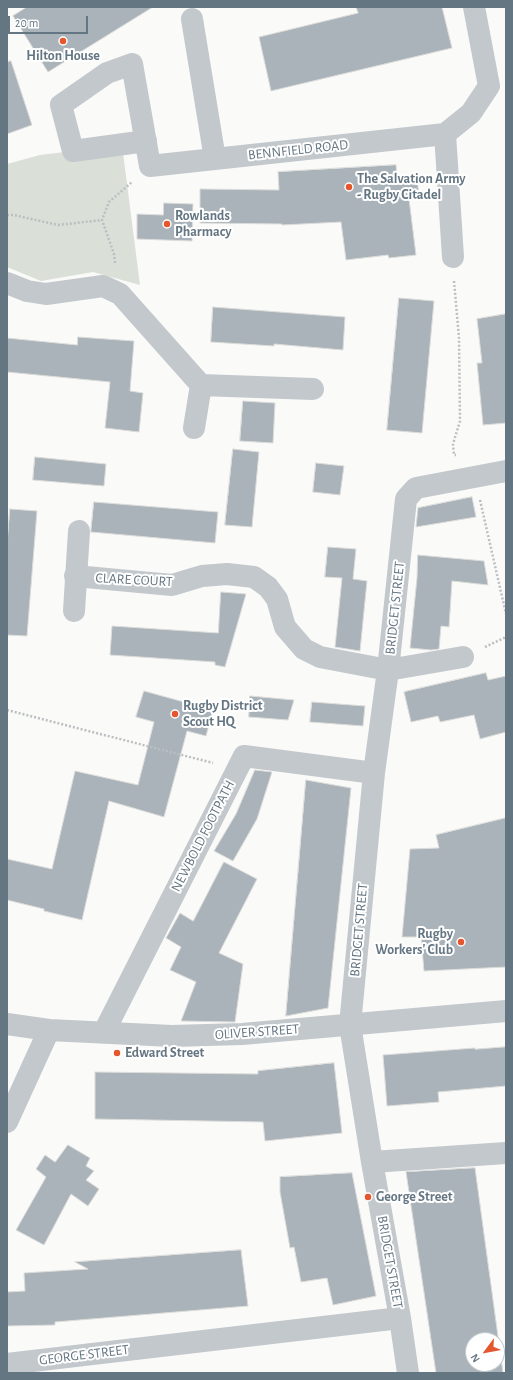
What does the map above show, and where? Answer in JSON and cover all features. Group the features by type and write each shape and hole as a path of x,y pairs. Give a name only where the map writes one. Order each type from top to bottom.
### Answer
{"street":[{"path":"453,256 445,134 471,113 489,86 474,7"},
{"path":"192,19 215,159"},
{"path":"146,141 73,151 62,105 107,74 132,64 146,141 150,166"},
{"name":"BENNFIELD ROAD","path":"150,166 445,134"},
{"path":"7,283 27,291 46,294 103,286 120,294 201,385 313,389"},
{"path":"194,428 201,385"},
{"path":"475,476 506,471"},
{"name":"BRIDGET STREET","path":"408,1373 350,1025 374,772 388,670 406,499 416,488 475,476"},
{"name":"CLARE COURT","path":"74,611 79,531"},
{"name":"CLARE COURT","path":"75,576 172,585 202,576 228,574 254,577 268,588 277,599 285,627 304,649 320,656 388,670"},
{"path":"388,670 463,657"},
{"path":"244,756 374,772"},
{"name":"NEWBOLD FOOTPATH","path":"104,1032 244,756"},
{"name":"OLIVER STREET","path":"7,1024 49,1030 180,1036 242,1034 506,1010"},
{"path":"8,1117 49,1030"},
{"path":"372,1162 505,1157"},
{"name":"GEORGE STREET","path":"7,1364 400,1318"}],"path":[{"path":"120,294 114,254 102,220 109,202 150,166"},
{"path":"7,215 14,215 58,225 102,220"},
{"path":"453,256 459,338 460,421 453,444 454,455 469,452 506,614"},
{"path":"7,710 219,764 244,756"}],"shaded area":[{"path":"122,145 140,285 93,272 41,281 7,267 7,164 40,155"}],"building":[{"name":"Hilton House","path":"27,7 153,7 48,72 13,16"},
{"path":"356,7 442,7 452,48 271,91 259,37 358,13"},
{"path":"11,61 32,125 7,134 7,62"},
{"path":"396,165 397,176 417,175 419,199 409,199 416,255 389,258 388,255 346,260 341,222 282,225 200,223 200,189 279,190 278,172"},
{"path":"164,203 193,204 192,241 137,239 137,214 163,215"},
{"path":"399,298 434,301 422,433 387,430"},
{"path":"213,307 345,317 343,350 274,344 274,346 211,342"},
{"path":"506,314 506,423 483,425 477,363 482,363 477,319"},
{"path":"78,337 134,341 130,391 143,393 139,432 105,428 110,382 7,372 7,338 77,345"},
{"path":"243,401 275,403 273,443 240,441"},
{"path":"233,449 259,452 252,527 225,525"},
{"path":"35,457 106,464 104,486 33,480"},
{"path":"316,463 344,466 340,495 313,492"},
{"path":"472,497 476,517 416,527 418,508"},
{"path":"94,502 218,512 215,543 91,532"},
{"path":"10,509 37,511 27,636 7,635 7,546"},
{"path":"328,547 356,549 353,579 367,581 360,651 335,647 342,578 325,577"},
{"path":"418,555 484,561 488,585 452,581 449,627 441,626 439,649 431,650 410,648"},
{"path":"221,592 246,594 225,667 215,665 215,662 110,655 112,626 218,633"},
{"path":"486,673 488,680 506,676 506,732 480,739 474,715 440,722 438,716 411,722 404,692"},
{"path":"144,691 213,710 206,736 187,731 164,817 109,801 82,920 7,900 7,859 52,869 75,771 138,785 154,722 136,717"},
{"path":"250,696 294,700 288,720 249,717"},
{"path":"312,702 365,706 363,726 310,722"},
{"path":"255,770 272,772 257,819 233,861 214,851 236,814"},
{"path":"306,780 351,788 328,1008 286,1016"},
{"path":"506,818 506,967 424,971 421,937 402,937 410,849 439,848 436,835"},
{"path":"224,862 257,879 219,953 243,964 235,1022 181,1021 196,982 170,970 181,947 166,938 180,913 193,921"},
{"path":"506,1047 506,1086 438,1092 439,1102 387,1106 383,1055"},
{"path":"334,1063 342,1133 265,1141 263,1122 95,1119 95,1072 258,1074 258,1071"},
{"path":"68,1145 90,1158 86,1166 94,1171 86,1180 99,1189 88,1206 71,1194 44,1245 16,1230 46,1177 36,1169 45,1155 55,1162"},
{"path":"475,1168 497,1332 465,1332 465,1372 503,1373 436,1373 406,1172"},
{"path":"352,1173 376,1296 333,1305 327,1278 301,1282 294,1247 290,1248 280,1192 280,1177"},
{"path":"241,1250 248,1306 55,1322 55,1325 7,1326 7,1292 25,1291 24,1273 88,1269 75,1262"}],"place":[{"name":"Hilton House","path":"63,41"},
{"name":"The Salvation Army - Rugby Citadel","path":"349,187"},
{"name":"Rowlands Pharmacy","path":"167,224"},
{"name":"Rugby District Scout HQ","path":"175,714"},
{"name":"Rugby Workers' Club","path":"461,942"},
{"name":"Edward Street","path":"117,1053"},
{"name":"George Street","path":"368,1197"}]}
